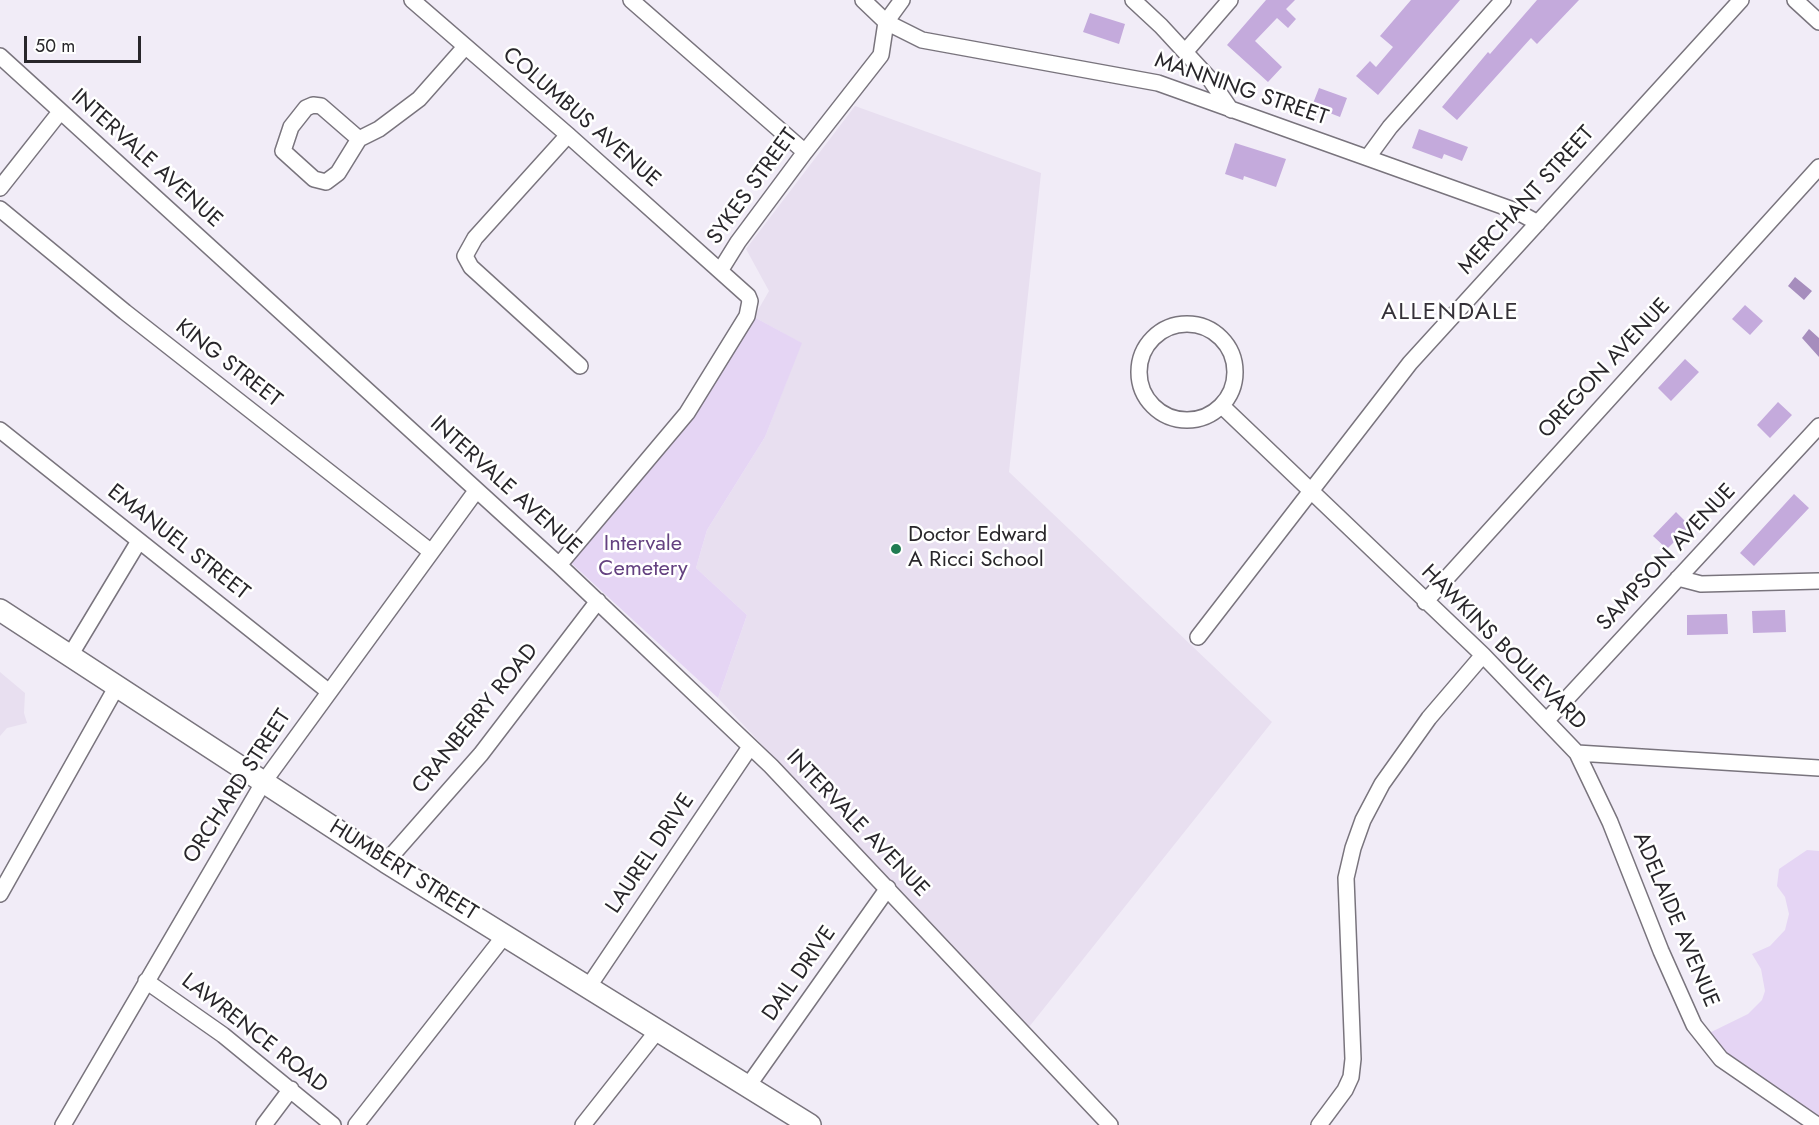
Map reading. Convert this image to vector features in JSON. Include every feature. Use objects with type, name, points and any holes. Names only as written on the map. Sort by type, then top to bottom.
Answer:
[{"type":"street","name":"COLUMBUS AVENUE","points":[[412,0],[720,271]]},
{"type":"street","points":[[631,0],[805,152]]},
{"type":"street","name":"MANNING STREET","points":[[863,0],[886,22],[922,40],[1158,82],[1516,211],[1538,223]]},
{"type":"street","name":"SYKES STREET","points":[[559,565],[687,412],[747,316],[750,307],[748,296],[720,271],[738,242],[805,152],[881,55],[886,22],[902,0]]},
{"type":"street","points":[[1133,0],[1185,52],[1231,110]]},
{"type":"street","points":[[1185,52],[1230,0]]},
{"type":"street","points":[[1368,157],[1390,127],[1503,0]]},
{"type":"street","name":"MERCHANT STREET","points":[[1198,638],[1309,491],[1410,363],[1741,0]]},
{"type":"street","points":[[1795,0],[1819,22]]},
{"type":"street","points":[[359,139],[321,106],[313,105],[306,108],[291,128],[284,151],[314,179],[326,182],[338,173],[359,139],[379,129],[419,99],[465,47]]},
{"type":"street","name":"INTERVALE AVENUE","points":[[0,56],[559,565],[750,747],[888,888],[1110,1125]]},
{"type":"street","points":[[0,188],[60,112]]},
{"type":"street","points":[[568,135],[475,238],[465,256],[471,267],[580,366]]},
{"type":"street","name":"OREGON AVENUE","points":[[1425,602],[1819,167]]},
{"type":"street","name":"KING STREET","points":[[0,209],[125,312],[430,551]]},
{"type":"street","points":[[1186,324],[1198,325],[1221,337],[1234,358],[1236,371],[1234,384],[1222,406],[1201,419],[1189,421],[1176,420],[1154,408],[1143,392],[1139,374],[1140,361],[1152,339],[1162,331],[1186,324]]},
{"type":"street","name":"HAWKINS BOULEVARD","points":[[1222,406],[1483,655],[1577,753],[1819,768]]},
{"type":"street","name":"SAMPSON AVENUE","points":[[1547,720],[1819,426]]},
{"type":"street","name":"EMANUEL STREET","points":[[0,430],[328,691]]},
{"type":"street","name":"ORCHARD STREET","points":[[63,1125],[263,783],[430,551],[476,491]]},
{"type":"street","points":[[71,654],[140,541]]},
{"type":"street","points":[[1678,578],[1701,584],[1819,581]]},
{"type":"street","name":"CRANBERRY ROAD","points":[[386,862],[482,754],[598,601]]},
{"type":"street","name":"HUMBERT STREET","points":[[0,610],[71,654],[263,783],[386,862],[810,1125]]},
{"type":"street","points":[[1319,1125],[1346,1090],[1351,1077],[1353,1059],[1346,878],[1353,848],[1363,820],[1382,784],[1429,718],[1483,655]]},
{"type":"street","points":[[0,894],[117,686]]},
{"type":"street","name":"LAUREL DRIVE","points":[[589,986],[750,747]]},
{"type":"street","name":"ADELAIDE AVENUE","points":[[1577,753],[1610,822],[1660,951],[1694,1025],[1721,1059],[1816,1125]]},
{"type":"street","name":"DAIL DRIVE","points":[[748,1086],[888,888]]},
{"type":"street","points":[[356,1125],[505,935]]},
{"type":"street","name":"LAWRENCE ROAD","points":[[146,981],[223,1035],[333,1125]]},
{"type":"street","points":[[583,1125],[658,1030]]},
{"type":"street","points":[[264,1125],[291,1089]]},
{"type":"shaded area","name":"Doctor Edward A Ricci School","points":[[855,106],[1041,173],[1009,472],[1272,722],[1029,1027],[718,698],[747,615],[696,568],[707,530],[765,437],[801,343],[754,317],[769,291],[746,249]]},
{"type":"shaded area","points":[[1795,277],[1812,291],[1804,300],[1788,286]]},
{"type":"shaded area","points":[[1809,329],[1819,338],[1819,357],[1802,338]]},
{"type":"shaded area","points":[[0,672],[25,693],[24,713],[27,723],[7,728],[0,736]]},
{"type":"green space","name":"Intervale Cemetery","points":[[754,317],[802,343],[765,437],[707,530],[696,568],[747,615],[718,698],[570,562],[645,471],[666,452],[709,394],[715,377]]},
{"type":"green space","points":[[1807,850],[1819,851],[1819,1125],[1805,1125],[1725,1072],[1699,1038],[1748,1014],[1762,1000],[1765,991],[1761,969],[1752,954],[1770,946],[1785,930],[1789,914],[1785,897],[1777,886],[1779,869]]},
{"type":"building","points":[[1266,0],[1295,0],[1286,9],[1296,19],[1288,28],[1277,18],[1255,41],[1282,67],[1268,82],[1227,45]]},
{"type":"building","points":[[1411,0],[1460,0],[1378,95],[1356,76],[1370,61],[1376,67],[1393,47],[1380,36]]},
{"type":"building","points":[[1537,0],[1579,0],[1537,44],[1531,38],[1457,120],[1442,107],[1488,52],[1490,54]]},
{"type":"building","points":[[1090,13],[1125,24],[1119,44],[1083,32]]},
{"type":"building","points":[[1319,88],[1347,98],[1340,117],[1312,106]]},
{"type":"building","points":[[1419,129],[1468,147],[1462,161],[1444,154],[1442,159],[1412,148]]},
{"type":"building","points":[[1235,143],[1286,159],[1276,187],[1244,176],[1243,180],[1225,174]]},
{"type":"building","points":[[1745,305],[1763,321],[1750,335],[1732,319]]},
{"type":"building","points":[[1685,359],[1699,372],[1671,401],[1658,388]]},
{"type":"building","points":[[1778,402],[1792,415],[1770,438],[1757,425]]},
{"type":"building","points":[[1794,494],[1809,508],[1754,566],[1740,553]]},
{"type":"building","points":[[1676,512],[1690,526],[1667,549],[1653,536]]},
{"type":"building","points":[[1785,610],[1786,632],[1753,633],[1752,611]]},
{"type":"building","points":[[1727,614],[1728,634],[1687,635],[1687,615]]},
{"type":"place","name":"Doctor Edward A Ricci School","points":[[896,549]]},
{"type":"district","name":"ALLENDALE","points":[[1450,313]]}]
